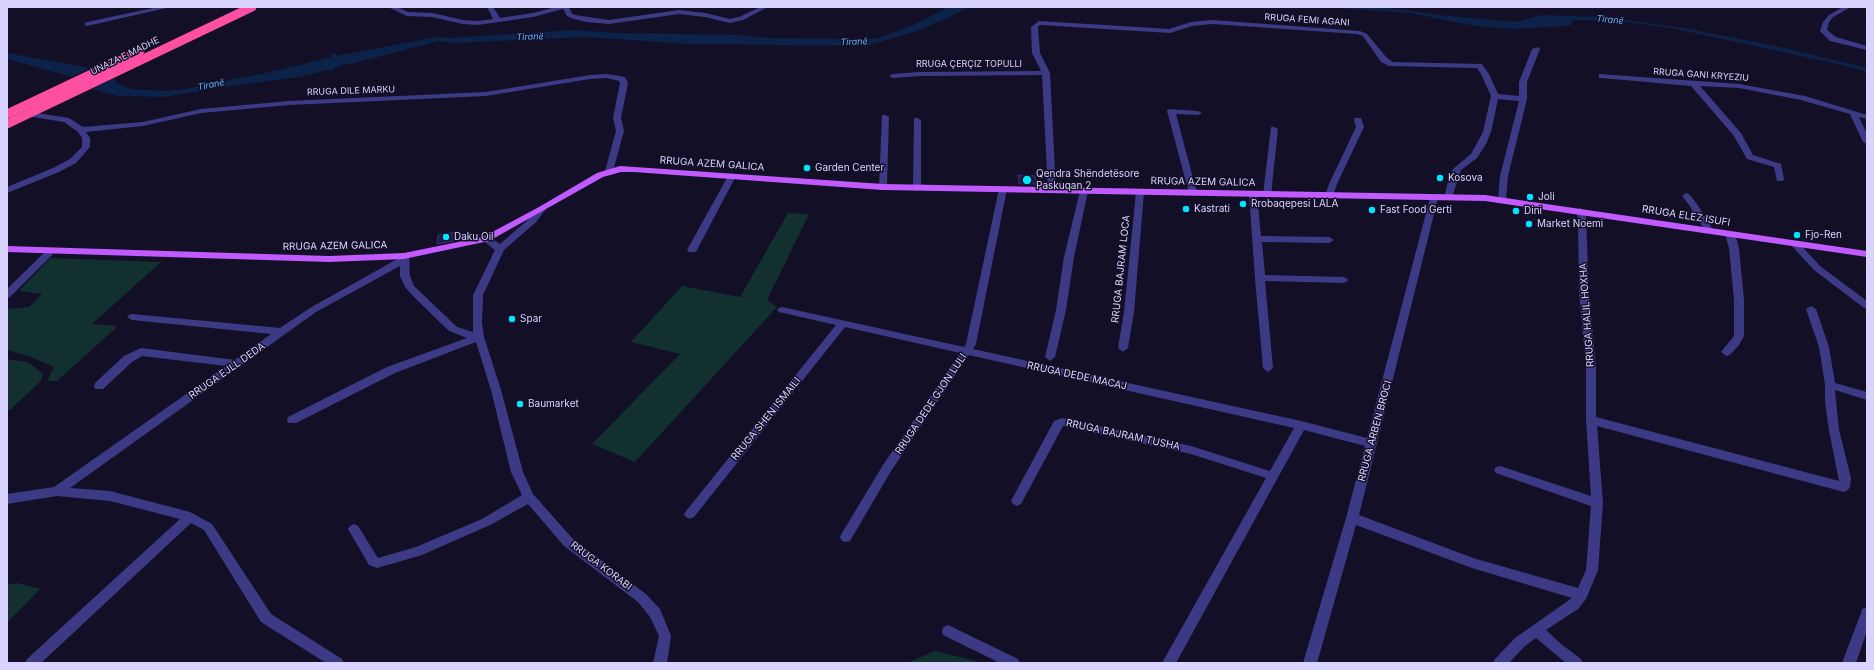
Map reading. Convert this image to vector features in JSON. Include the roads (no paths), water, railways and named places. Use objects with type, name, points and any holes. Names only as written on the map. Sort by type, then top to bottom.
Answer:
[{"type":"highway","name":"UNAZA E MADHE","points":[[7,114],[233,7]]},
{"type":"highway","name":"UNAZA E MADHE","points":[[7,124],[252,7]]},
{"type":"main road","name":"RRUGA AZEM GALICA","points":[[7,249],[51,252],[329,259],[403,258],[486,238],[542,209],[572,190],[609,171],[634,169],[883,187],[1434,198]]},
{"type":"main road","name":"RRUGA ELEZ ISUFI","points":[[1434,198],[1502,200],[1867,254]]},
{"type":"street","points":[[87,24],[168,7]]},
{"type":"street","points":[[391,7],[407,14],[441,16],[463,22],[478,22],[533,15],[565,7],[569,15],[573,17],[608,22],[671,12],[697,13],[730,21],[741,19],[765,7]]},
{"type":"street","points":[[490,7],[497,19]]},
{"type":"street","points":[[1848,7],[1831,16],[1826,22],[1823,31],[1833,39],[1867,48]]},
{"type":"street","name":"RRUGA FEMI AGANI","points":[[1046,74],[1036,53],[1034,27],[1039,24],[1170,31],[1191,24],[1212,22],[1358,32],[1365,35],[1384,60],[1392,64],[1479,66],[1488,80],[1494,96]]},
{"type":"street","points":[[1502,200],[1504,176],[1517,117],[1523,99],[1523,82],[1536,49]]},
{"type":"street","name":"RRUGA ÇERÇIZ TOPULLI","points":[[893,76],[920,74],[1046,74]]},
{"type":"street","points":[[1046,74],[1052,190]]},
{"type":"street","name":"RRUGA GANI KRYEZIU","points":[[1602,76],[1648,81],[1714,84],[1754,88],[1802,98],[1867,117]]},
{"type":"street","name":"RRUGA DILE MARKU","points":[[81,130],[143,124],[201,111],[289,103],[452,97],[516,90],[590,77],[611,77],[622,79],[624,83],[617,118],[620,131],[609,171]]},
{"type":"street","points":[[1694,84],[1738,135],[1750,157],[1778,166],[1780,179]]},
{"type":"street","points":[[1448,198],[1452,181],[1457,169],[1474,156],[1482,144],[1487,132],[1494,96],[1523,99]]},
{"type":"street","points":[[7,111],[66,120],[81,130],[86,138],[86,147],[77,158],[56,170],[7,190]]},
{"type":"street","points":[[1193,193],[1171,111],[1198,113]]},
{"type":"street","points":[[1853,113],[1867,142]]},
{"type":"street","points":[[883,187],[885,117]]},
{"type":"street","points":[[917,120],[917,188]]},
{"type":"street","points":[[1329,196],[1333,184],[1360,127],[1358,120]]},
{"type":"street","points":[[1267,195],[1274,129]]},
{"type":"street","points":[[692,250],[732,176]]},
{"type":"street","name":"RRUGA DEDE GJON LULI","points":[[846,537],[887,468],[971,344],[1003,189]]},
{"type":"street","points":[[1050,357],[1061,310],[1069,257],[1084,191]]},
{"type":"street","name":"RRUGA BAJRAM LOCA","points":[[1123,348],[1129,312],[1140,192]]},
{"type":"street","points":[[1253,194],[1268,368]]},
{"type":"street","points":[[1686,196],[1693,204],[1709,230]]},
{"type":"street","name":"RRUGA ARBEN BROCI","points":[[1310,663],[1372,443],[1434,198]]},
{"type":"street","points":[[486,238],[500,249],[533,220],[542,209]]},
{"type":"street","name":"RRUGA HALIL HOXHA","points":[[1580,211],[1582,218],[1584,292],[1591,368],[1591,420],[1597,502],[1592,570],[1582,595]]},
{"type":"street","points":[[1726,352],[1735,343],[1739,336],[1739,300],[1734,248],[1730,234]]},
{"type":"street","points":[[1257,239],[1329,240]]},
{"type":"street","points":[[1794,244],[1817,268],[1867,306]]},
{"type":"street","name":"RRUGA KORABI","points":[[500,249],[478,295],[476,309],[479,337],[496,390],[517,472],[529,496],[568,542],[642,598],[655,613],[665,636],[660,663]]},
{"type":"street","points":[[7,295],[51,252]]},
{"type":"street","points":[[403,258],[405,276],[410,287],[418,296],[453,329],[479,337]]},
{"type":"street","name":"RRUGA EJLL DEDA","points":[[57,491],[313,310],[403,258]]},
{"type":"street","points":[[1260,278],[1344,280]]},
{"type":"street","points":[[1591,420],[1844,487],[1845,478],[1834,430],[1830,402],[1830,385],[1824,347],[1812,309]]},
{"type":"street","name":"RRUGA DEDE MACAJ","points":[[782,310],[966,352],[1301,425],[1372,443]]},
{"type":"street","points":[[132,317],[281,332]]},
{"type":"street","name":"RRUGA SHEN ISMAILI","points":[[690,514],[843,323]]},
{"type":"street","points":[[292,420],[391,370],[479,337]]},
{"type":"street","points":[[99,386],[128,359],[141,352],[237,364]]},
{"type":"street","points":[[1830,385],[1867,396]]},
{"type":"street","name":"RRUGA BAJRAM TUSHA","points":[[1017,501],[1058,424],[1062,422],[1191,450],[1272,476]]},
{"type":"street","points":[[1169,663],[1301,425]]},
{"type":"street","points":[[1500,470],[1597,502]]},
{"type":"street","points":[[7,499],[57,491],[110,496],[190,517],[208,527],[266,618],[337,663]]},
{"type":"street","points":[[354,529],[373,561],[377,563],[418,551],[486,522],[529,496]]},
{"type":"street","points":[[32,663],[190,517]]},
{"type":"street","points":[[1352,518],[1472,563],[1582,595],[1574,605],[1520,642],[1500,663]]},
{"type":"street","points":[[1849,663],[1867,613]]},
{"type":"street","points":[[1537,630],[1556,648],[1576,663]]},
{"type":"street","points":[[948,631],[1013,663]]},
{"type":"water","name":"Tiranë","points":[[948,7],[971,7],[920,30],[866,46],[687,44],[586,37],[454,43],[439,41],[351,64],[344,64],[334,68],[333,70],[300,77],[163,97],[118,96],[92,89],[114,78],[118,84],[132,89],[165,91],[185,89],[280,70],[331,57],[332,54],[336,53],[336,56],[436,37],[451,38],[573,30],[620,33],[739,35],[767,38],[869,39],[878,38],[913,25]]},
{"type":"water","name":"Tiranë","points":[[1323,7],[1383,7],[1439,15],[1515,22],[1542,15],[1604,17],[1684,28],[1780,47],[1867,68],[1867,72],[1838,64],[1671,28],[1610,20],[1575,20],[1572,21],[1571,25],[1567,26],[1513,29],[1475,26],[1410,13]]},
{"type":"water","points":[[7,53],[86,67],[89,69],[72,77],[7,59]]},
{"type":"place","name":"Garden Center","points":[[807,168]]},
{"type":"place","name":"Kosova","points":[[1440,178]]},
{"type":"place","name":"Qendra Shëndetësore Paskuqan 2","points":[[1027,180]]},
{"type":"place","name":"Joli","points":[[1530,197]]},
{"type":"place","name":"Rrobaqepesi LALA","points":[[1243,204]]},
{"type":"place","name":"Kastrati","points":[[1186,209]]},
{"type":"place","name":"Fast Food Gerti","points":[[1372,210]]},
{"type":"place","name":"Dini","points":[[1516,211]]},
{"type":"place","name":"Market Noemi","points":[[1529,224]]},
{"type":"place","name":"Fjo-Ren","points":[[1797,235]]},
{"type":"place","name":"Daku Oil","points":[[446,237]]},
{"type":"place","name":"Spar","points":[[512,319]]},
{"type":"place","name":"Baumarket","points":[[520,404]]}]
